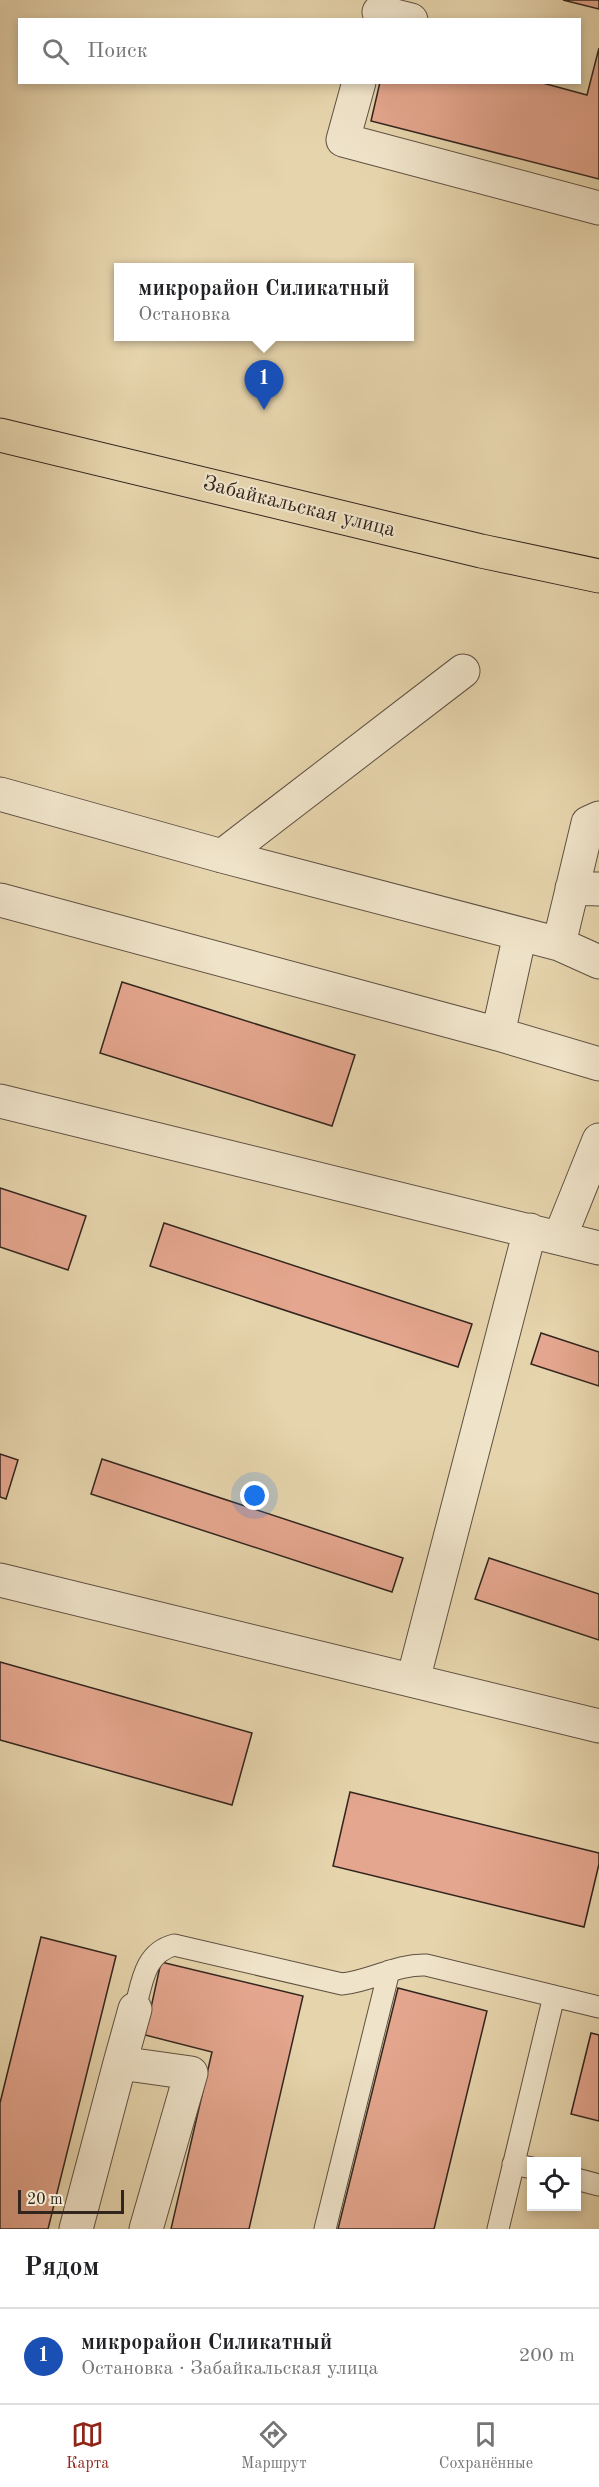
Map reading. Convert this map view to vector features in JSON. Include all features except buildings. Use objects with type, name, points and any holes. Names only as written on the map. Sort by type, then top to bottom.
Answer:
[{"type":"main road","name":"Забайкальская улица","points":[[0,435],[481,551],[599,576]]},
{"type":"street","points":[[379,10],[405,18]]},
{"type":"street","points":[[358,84],[343,140],[599,208]]},
{"type":"street","points":[[222,856],[464,671]]},
{"type":"street","points":[[0,794],[222,856],[559,944],[599,962]]},
{"type":"street","points":[[559,944],[585,889],[588,823],[599,818]]},
{"type":"street","points":[[0,900],[498,1034],[599,1064]]},
{"type":"street","points":[[498,1034],[520,934]]},
{"type":"street","points":[[0,1101],[599,1248]]},
{"type":"street","points":[[413,1680],[545,1234],[599,1140]]},
{"type":"street","points":[[0,1580],[599,1726]]},
{"type":"street","points":[[76,2229],[135,2009]]},
{"type":"street","points":[[120,2063],[191,2073],[146,2229]]},
{"type":"lane","points":[[135,2009],[147,1966],[152,1957],[159,1951],[174,1945],[333,1983],[354,1983],[409,1965],[426,1965],[599,2007]]},
{"type":"lane","points":[[325,2229],[389,1971]]},
{"type":"lane","points":[[498,2229],[522,2166],[554,1996]]},
{"type":"lane","points":[[581,2180],[599,2185]]},
{"type":"place","name":"микрорайон Силикатный","points":[[264,410]]}]
